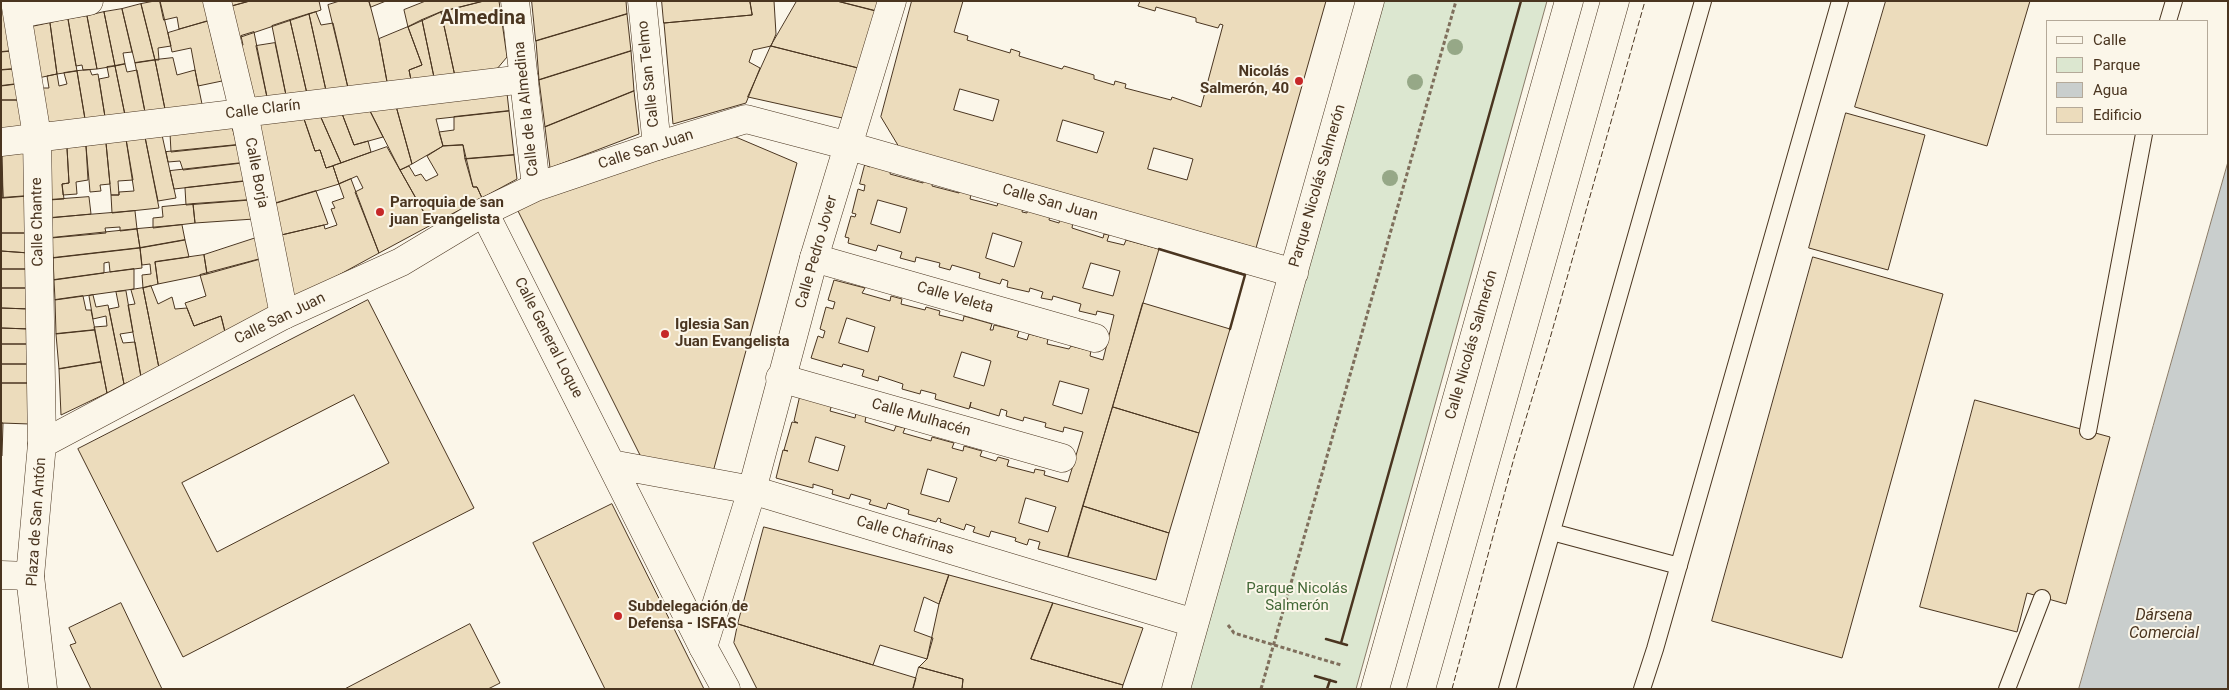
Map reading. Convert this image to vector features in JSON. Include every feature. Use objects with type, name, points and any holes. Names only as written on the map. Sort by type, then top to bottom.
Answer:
[{"type":"main road","points":[[16,8],[89,1]]},
{"type":"main road","name":"Calle Borja","points":[[217,1],[244,113],[284,316]]},
{"type":"main road","name":"Calle de la Almedina","points":[[515,1],[536,187]]},
{"type":"main road","name":"Calle San Telmo","points":[[642,1],[657,146]]},
{"type":"main road","name":"Calle Pedro Jover","points":[[703,647],[752,490],[780,378],[814,258],[892,1]]},
{"type":"main road","name":"Parque Nicolás Salmerón","points":[[1176,689],[1370,1]]},
{"type":"main road","name":"Calle Nicolás Salmerón","points":[[1375,689],[1569,1]]},
{"type":"main road","points":[[1421,689],[1615,1]]},
{"type":"main road","name":"Calle Chantre","points":[[16,8],[37,136],[42,444]]},
{"type":"main road","name":"Calle Clarín","points":[[1,142],[37,136],[524,79]]},
{"type":"main road","name":"Calle San Juan","points":[[42,444],[284,316],[401,262],[484,212],[536,187],[657,146],[746,119],[849,146],[1294,272]]},
{"type":"main road","name":"Calle General Loque","points":[[484,212],[703,647],[726,689]]},
{"type":"main road","name":"Calle Veleta","points":[[814,258],[1095,338]]},
{"type":"main road","name":"Calle Mulhacén","points":[[780,378],[1062,458]]},
{"type":"main road","name":"Plaza de San Antón","points":[[42,444],[30,576],[42,689]]},
{"type":"main road","name":"Calle Chafrinas","points":[[612,464],[752,490],[1194,623]]},
{"type":"main road","points":[[1,576],[30,576]]},
{"type":"lane","points":[[1507,689],[1703,1]]},
{"type":"lane","points":[[1642,689],[1679,566],[1840,1]]},
{"type":"lane","points":[[2168,20],[2174,1]]},
{"type":"lane","points":[[2088,431],[2144,135]]},
{"type":"lane","points":[[1552,532],[1679,566]]},
{"type":"lane","points":[[2008,689],[2042,598]]},
{"type":"path","points":[[1261,689],[1456,1]]},
{"type":"path","points":[[1225,620],[1234,633],[1341,665]]},
{"type":"green space","name":"Parque Nicolás Salmerón","points":[[1382,1],[1547,1],[1356,689],[1188,689]]},
{"type":"water","name":"Dársena Comercial","points":[[2228,162],[2228,689],[2079,689]]},
{"type":"building","points":[[160,1],[171,46],[158,48],[159,60],[155,60],[141,4]]},
{"type":"building","points":[[160,1],[204,1],[208,21],[179,29],[177,17],[164,20]]},
{"type":"building","points":[[223,1],[250,1],[225,8]]},
{"type":"building","points":[[250,1],[319,1],[321,10],[232,40],[225,8]]},
{"type":"building","points":[[340,1],[369,1],[379,39],[388,87],[349,92],[328,5]]},
{"type":"building","points":[[369,1],[386,1],[371,7]]},
{"type":"building","points":[[426,1],[484,1],[441,12],[408,27],[404,10]]},
{"type":"building","points":[[484,1],[499,1],[507,57],[491,76],[456,81],[441,12]]},
{"type":"building","points":[[532,1],[626,1],[627,14],[536,41]]},
{"type":"building","points":[[662,1],[750,1],[752,15],[664,23]]},
{"type":"building","points":[[750,1],[774,1],[776,34],[771,46],[753,50],[749,62],[760,68],[746,103],[673,124],[664,23],[752,15]]},
{"type":"building","points":[[797,1],[837,1],[877,11],[862,69],[771,46]]},
{"type":"building","points":[[837,1],[880,1],[877,11]]},
{"type":"building","points":[[912,1],[963,1],[954,32],[968,36],[967,40],[1010,53],[1011,49],[1020,52],[1019,56],[1062,69],[1064,66],[1094,75],[1094,79],[1114,85],[1115,81],[1126,84],[1125,88],[1171,100],[1172,97],[1201,107],[1223,25],[1220,24],[1218,28],[1196,22],[1196,18],[1156,7],[1155,11],[1138,6],[1140,1],[1326,1],[1256,248],[899,147],[881,117]],"holes":[[[960,89],[999,100],[993,121],[954,110]],[[1063,120],[1104,132],[1097,153],[1057,141]],[[1154,148],[1193,159],[1187,180],[1148,169]]]},
{"type":"building","points":[[1886,1],[2030,1],[1987,146],[1855,107]]},
{"type":"building","points":[[1,4],[4,4],[12,51],[1,52]]},
{"type":"building","points":[[141,4],[155,60],[135,63],[122,9]]},
{"type":"building","points":[[122,9],[132,52],[123,53],[125,64],[115,66],[104,12]]},
{"type":"building","points":[[104,12],[115,66],[97,69],[87,16]]},
{"type":"building","points":[[316,12],[321,25],[333,23],[349,92],[327,95],[309,14]]},
{"type":"building","points":[[441,12],[456,81],[435,82],[422,20]]},
{"type":"building","points":[[309,14],[327,95],[308,98],[290,20]]},
{"type":"building","points":[[627,14],[631,51],[539,80],[536,41]]},
{"type":"building","points":[[87,16],[97,69],[83,70],[82,65],[76,66],[68,19]]},
{"type":"building","points":[[68,19],[77,71],[57,74],[50,23]]},
{"type":"building","points":[[290,20],[308,98],[287,100],[272,26]]},
{"type":"building","points":[[422,20],[435,82],[412,85],[409,70],[422,65],[408,27]]},
{"type":"building","points":[[208,21],[222,81],[198,86],[191,48],[172,52],[168,33]]},
{"type":"building","points":[[50,23],[57,74],[38,78],[31,27]]},
{"type":"building","points":[[408,27],[422,65],[409,70],[412,85],[388,87],[379,39]]},
{"type":"building","points":[[254,32],[268,102],[250,105],[234,47],[243,45],[241,36]]},
{"type":"building","points":[[275,43],[287,100],[268,102],[256,46]]},
{"type":"building","points":[[771,46],[862,69],[847,119],[748,97]]},
{"type":"building","points":[[12,51],[14,69],[1,70],[1,52]]},
{"type":"building","points":[[631,51],[634,91],[545,127],[539,80]]},
{"type":"building","points":[[173,58],[177,75],[195,70],[203,109],[166,114],[155,60]]},
{"type":"building","points":[[155,60],[166,114],[146,117],[135,63]]},
{"type":"building","points":[[125,64],[127,72],[137,70],[146,117],[126,120],[115,66]]},
{"type":"building","points":[[115,66],[126,120],[106,123],[99,79],[109,77],[107,67]]},
{"type":"building","points":[[14,69],[17,84],[1,86],[1,70]]},
{"type":"building","points":[[90,70],[92,75],[98,74],[106,123],[86,125],[77,71]]},
{"type":"building","points":[[77,71],[86,125],[46,131],[40,88],[49,88],[47,76],[57,74],[59,86],[67,84],[64,73]]},
{"type":"building","points":[[17,84],[22,100],[1,100],[1,86]]},
{"type":"building","points":[[634,91],[639,134],[550,168],[545,127]]},
{"type":"building","points":[[507,93],[509,111],[436,119],[443,146],[412,164],[396,106]]},
{"type":"building","points":[[1,100],[22,100],[25,132],[1,135]]},
{"type":"building","points":[[396,106],[412,164],[400,170],[369,109]]},
{"type":"building","points":[[369,109],[383,137],[354,145],[341,111]]},
{"type":"building","points":[[341,111],[354,145],[368,141],[371,152],[341,163],[319,113]]},
{"type":"building","points":[[509,111],[514,155],[465,159],[463,145],[443,146],[439,132],[454,130],[454,117]]},
{"type":"building","points":[[319,113],[341,163],[326,168],[320,150],[315,151],[303,116]]},
{"type":"building","points":[[1846,113],[1925,135],[1888,270],[1809,248]]},
{"type":"building","points":[[303,116],[315,151],[320,150],[326,168],[333,166],[339,184],[270,205],[251,122]]},
{"type":"building","points":[[232,127],[237,145],[171,152],[170,133]]},
{"type":"building","points":[[162,135],[176,198],[158,201],[145,137]]},
{"type":"building","name":"Iglesia San Juan Evangelista","points":[[731,135],[797,163],[713,472],[643,461],[516,207]]},
{"type":"building","points":[[145,137],[159,208],[112,213],[111,195],[119,195],[119,192],[134,191],[126,139]]},
{"type":"building","points":[[126,139],[133,180],[118,181],[119,195],[111,195],[106,143]]},
{"type":"building","points":[[106,143],[110,184],[100,185],[101,191],[90,192],[86,146]]},
{"type":"building","points":[[237,145],[242,163],[183,170],[180,161],[168,162],[166,152]]},
{"type":"building","points":[[463,145],[473,187],[477,187],[482,198],[431,225],[400,170],[409,166],[415,176],[421,174],[426,181],[438,175],[427,156],[443,146]]},
{"type":"building","points":[[86,146],[88,180],[76,182],[77,194],[63,195],[62,184],[69,183],[67,148]]},
{"type":"building","points":[[387,147],[431,225],[379,253],[355,192],[363,188],[357,176],[339,184],[333,166]]},
{"type":"building","points":[[67,148],[69,183],[62,184],[64,199],[49,200],[45,151]]},
{"type":"building","points":[[25,149],[28,196],[3,198],[2,150]]},
{"type":"building","points":[[1,150],[3,198],[1,198]]},
{"type":"building","points":[[514,155],[517,179],[482,198],[477,187],[473,187],[465,159]]},
{"type":"building","points":[[242,163],[246,181],[174,189],[170,171]]},
{"type":"building","points":[[865,165],[870,167],[871,165],[891,170],[890,174],[923,183],[924,179],[933,181],[932,186],[959,193],[960,188],[972,191],[970,199],[997,206],[999,200],[1023,207],[1022,212],[1027,213],[1028,209],[1050,215],[1049,220],[1059,223],[1060,218],[1073,222],[1072,228],[1103,238],[1104,234],[1109,235],[1107,241],[1124,245],[1126,240],[1159,249],[1068,557],[1038,549],[1040,542],[1029,539],[1027,545],[1015,541],[1016,538],[991,531],[989,537],[973,532],[975,527],[966,524],[964,530],[940,522],[941,519],[938,518],[936,522],[908,514],[909,510],[888,503],[886,509],[869,504],[871,500],[851,494],[849,499],[832,494],[833,490],[813,484],[813,488],[776,478],[783,450],[788,451],[784,450],[792,422],[798,423],[794,421],[800,395],[832,404],[830,411],[855,418],[856,413],[866,416],[865,422],[894,431],[896,426],[905,428],[903,433],[931,441],[932,437],[954,443],[952,448],[963,451],[964,446],[982,451],[980,456],[996,461],[998,457],[1009,460],[1007,466],[1034,473],[1035,469],[1045,471],[1044,475],[1068,482],[1083,432],[1064,427],[1063,432],[1045,427],[1046,423],[1024,417],[1023,421],[1006,416],[1007,411],[1001,409],[999,416],[970,407],[971,402],[969,409],[935,399],[936,394],[921,390],[920,394],[902,389],[903,384],[879,376],[878,381],[862,376],[864,370],[843,364],[842,367],[811,358],[818,336],[823,338],[825,331],[820,329],[826,307],[833,309],[835,302],[828,300],[834,280],[865,288],[862,293],[890,301],[891,296],[902,299],[901,304],[925,310],[926,307],[940,311],[939,315],[963,321],[964,316],[992,324],[990,330],[993,330],[994,325],[1019,331],[1017,337],[1027,340],[1029,334],[1048,339],[1047,344],[1069,349],[1071,346],[1091,351],[1090,356],[1103,360],[1114,315],[1097,311],[1096,315],[1079,311],[1081,304],[1053,296],[1052,300],[1041,298],[1043,292],[1030,288],[1029,292],[1007,287],[1008,281],[1002,279],[1000,284],[979,278],[980,273],[952,265],[950,270],[939,267],[940,263],[916,257],[915,262],[900,258],[902,252],[878,245],[876,251],[848,243],[849,238],[845,237],[851,216],[855,217],[856,214],[852,213],[858,189],[864,191],[865,185],[860,184]],"holes":[[[878,200],[907,208],[900,233],[871,224]],[[993,233],[1022,242],[1014,267],[986,258]],[[1091,263],[1120,271],[1113,296],[1083,288]],[[847,318],[875,327],[868,352],[839,343]],[[962,352],[991,361],[984,386],[954,377]],[[1060,381],[1089,389],[1082,414],[1053,405]],[[816,437],[845,446],[838,471],[809,462]],[[928,469],[957,478],[949,502],[921,494]],[[1026,498],[1056,507],[1048,532],[1019,523]]]},
{"type":"building","points":[[351,179],[379,253],[293,300],[277,236],[324,225],[325,229],[337,225],[331,209],[335,208],[332,202],[344,198],[339,184]]},
{"type":"building","points":[[246,181],[250,200],[186,205],[185,188]]},
{"type":"building","points":[[316,191],[328,224],[277,236],[270,205]]},
{"type":"building","points":[[28,196],[28,233],[1,233],[1,198]]},
{"type":"building","points":[[89,197],[91,214],[50,218],[49,200]]},
{"type":"building","points":[[250,200],[254,219],[195,223],[193,204]]},
{"type":"building","points":[[193,204],[195,223],[153,228],[153,218],[163,217],[162,207]]},
{"type":"building","points":[[135,211],[137,229],[120,231],[120,227],[105,228],[106,233],[51,238],[50,218]]},
{"type":"building","points":[[182,225],[185,240],[140,248],[137,229]]},
{"type":"building","points":[[137,229],[140,248],[53,258],[51,238]]},
{"type":"building","points":[[1,233],[28,233],[29,253],[1,251]]},
{"type":"building","points":[[259,237],[264,258],[207,274],[204,255]]},
{"type":"building","points":[[185,240],[189,257],[155,262],[158,284],[143,288],[142,275],[151,274],[150,264],[142,265],[140,248]]},
{"type":"building","points":[[140,248],[142,268],[110,272],[109,262],[104,263],[104,273],[54,280],[53,258]]},
{"type":"building","points":[[1,251],[29,253],[28,269],[1,269]]},
{"type":"building","points":[[204,255],[207,274],[158,284],[155,262]]},
{"type":"building","points":[[1813,257],[1943,294],[1842,658],[1712,621]]},
{"type":"building","points":[[264,258],[274,312],[226,336],[221,316],[194,326],[185,303],[206,296],[200,275]]},
{"type":"building","points":[[1,269],[28,269],[30,288],[1,288]]},
{"type":"building","points":[[134,269],[134,289],[55,300],[54,280]]},
{"type":"building","points":[[151,286],[158,304],[172,297],[175,309],[187,308],[194,326],[221,316],[226,336],[159,368],[143,288]]},
{"type":"building","points":[[1,288],[30,288],[30,309],[1,308]]},
{"type":"building","points":[[143,288],[159,368],[141,377],[128,305],[135,304],[131,290]]},
{"type":"building","points":[[126,291],[133,332],[120,334],[123,343],[135,342],[141,377],[124,384],[109,309],[119,307],[116,292]]},
{"type":"building","points":[[93,295],[96,307],[108,305],[124,384],[107,393],[94,327],[107,326],[106,316],[93,319],[89,296]]},
{"type":"building","points":[[83,296],[86,310],[91,310],[95,330],[56,334],[55,300]]},
{"type":"building","points":[[368,300],[474,508],[183,657],[78,449]],"holes":[[[354,395],[389,463],[217,552],[182,483]]]},
{"type":"building","points":[[1143,303],[1230,329],[1199,433],[1113,407]]},
{"type":"building","points":[[1,308],[30,309],[30,329],[1,328]]},
{"type":"building","points":[[1,328],[30,329],[30,344],[1,344]]},
{"type":"building","points":[[95,330],[101,362],[59,369],[56,334]]},
{"type":"building","points":[[1,344],[30,344],[30,364],[1,364]]},
{"type":"building","points":[[101,362],[107,393],[61,415],[59,369]]},
{"type":"building","points":[[1,364],[30,364],[31,383],[1,383]]},
{"type":"building","points":[[1,383],[31,383],[30,424],[1,423]]},
{"type":"building","points":[[1975,400],[2110,437],[2066,604],[2027,593],[2017,632],[1920,607]]},
{"type":"building","points":[[1113,407],[1199,433],[1169,533],[1083,506]]},
{"type":"building","points":[[1,423],[3,423],[2,456],[1,456]]},
{"type":"building","name":"Subdelegación de Defensa - ISFAS","points":[[612,504],[704,689],[605,689],[533,543]]},
{"type":"building","points":[[1083,506],[1169,533],[1156,580],[1068,557]]},
{"type":"building","points":[[764,527],[949,575],[939,604],[924,597],[914,631],[933,638],[927,659],[880,645],[873,665],[738,624]]},
{"type":"building","points":[[949,575],[1053,603],[1031,659],[1123,685],[1122,689],[962,689],[963,679],[919,667],[927,659],[939,604]]},
{"type":"building","points":[[121,603],[162,689],[91,689],[70,645],[76,643],[69,628]]},
{"type":"building","points":[[1053,603],[1143,628],[1123,685],[1031,659]]},
{"type":"building","points":[[470,624],[500,683],[488,689],[345,689]]},
{"type":"building","points":[[738,624],[916,678],[913,689],[757,689],[734,643]]},
{"type":"building","points":[[919,667],[963,679],[962,689],[913,689]]},
{"type":"fence","points":[[1452,689],[1514,458],[1549,342],[1645,1]]},
{"type":"wall","points":[[1341,643],[1521,1]]},
{"type":"wall","points":[[1159,249],[1245,275],[1230,329]]},
{"type":"wall","points":[[1326,639],[1347,645]]},
{"type":"wall","points":[[1315,676],[1336,682]]},
{"type":"wall","points":[[1327,689],[1330,680]]},
{"type":"place","name":"Nicolás Salmerón, 40","points":[[1299,81]]},
{"type":"place","name":"Parroquia de san juan Evangelista","points":[[380,212]]},
{"type":"place","name":"Iglesia San Juan Evangelista","points":[[665,334]]},
{"type":"place","name":"Subdelegación de Defensa - ISFAS","points":[[618,616]]},
{"type":"district","name":"Almedina","points":[[483,19]]}]
